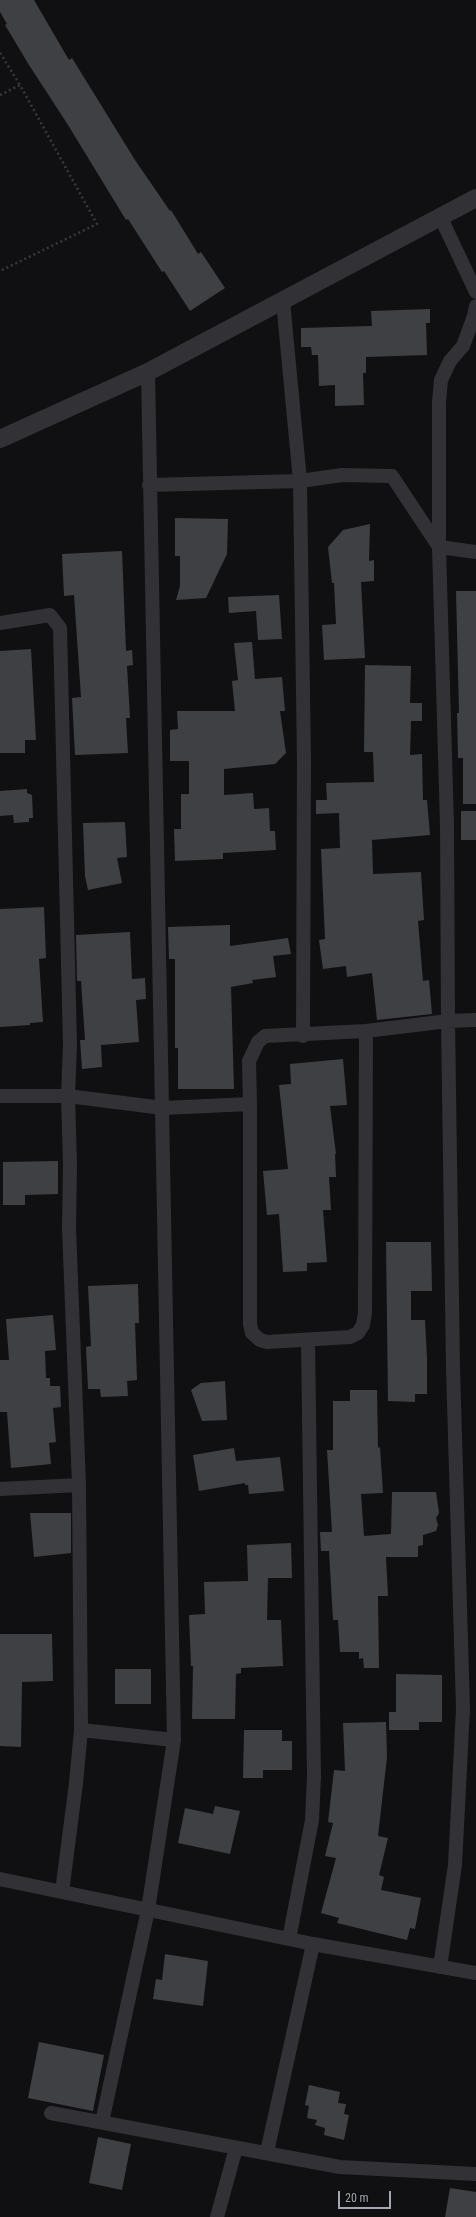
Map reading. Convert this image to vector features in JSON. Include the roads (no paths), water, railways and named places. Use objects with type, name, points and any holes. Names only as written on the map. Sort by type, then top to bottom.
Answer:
[{"type":"street","points":[[0,439],[148,372],[476,198]]},
{"type":"street","points":[[440,216],[476,292]]},
{"type":"street","points":[[283,301],[300,481],[304,762],[303,1036]]},
{"type":"street","points":[[440,1967],[455,1865],[463,1709],[453,1368],[447,826],[439,547],[441,380],[450,361],[463,346],[476,306]]},
{"type":"street","points":[[102,2122],[148,1910],[174,1740],[148,372]]},
{"type":"street","points":[[149,485],[300,481],[342,475],[392,476],[439,547],[476,552]]},
{"type":"street","points":[[0,623],[50,615],[60,628],[70,1045],[68,1096],[70,1164],[69,1228],[79,1485],[81,1730],[76,1783],[62,1892]]},
{"type":"street","points":[[366,1032],[365,1305],[363,1325],[358,1333],[350,1337],[308,1341],[267,1342],[260,1340],[252,1333],[250,1324],[250,1061],[252,1052],[258,1042],[265,1036],[303,1036],[366,1032],[448,1021],[476,1020]]},
{"type":"street","points":[[0,1096],[68,1096],[163,1108],[250,1104]]},
{"type":"street","points":[[289,1939],[312,1820],[314,1778],[308,1341]]},
{"type":"street","points":[[0,1489],[79,1485]]},
{"type":"street","points":[[81,1730],[174,1740]]},
{"type":"street","points":[[0,1879],[313,1944],[476,1974]]},
{"type":"street","points":[[267,2152],[313,1944]]},
{"type":"street","points":[[51,2113],[340,2166],[476,2174]]},
{"type":"street","points":[[217,2217],[236,2148]]}]
